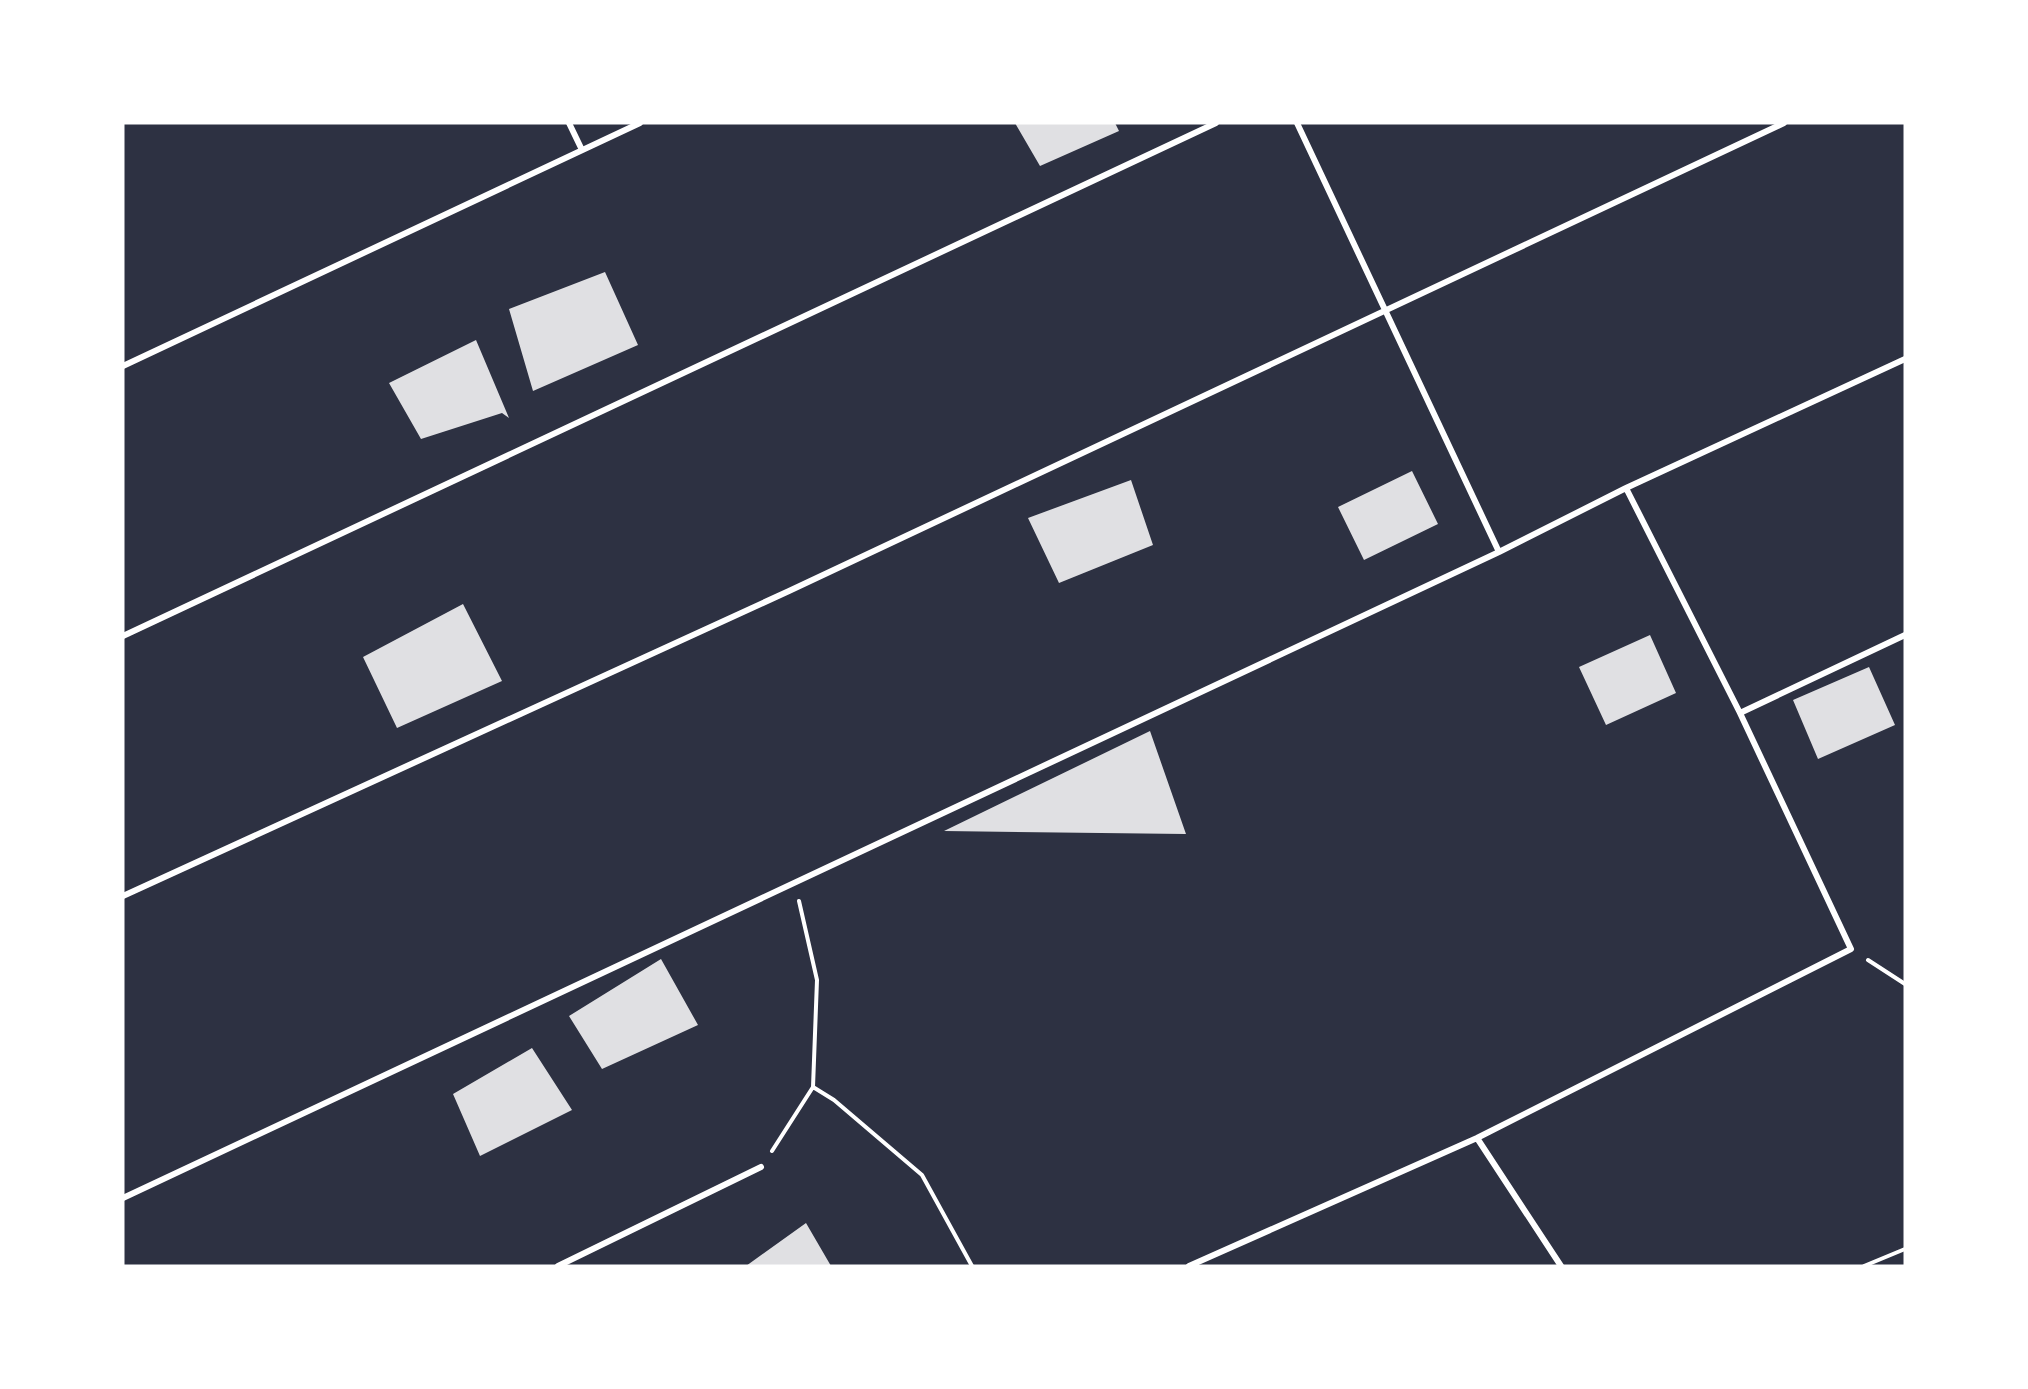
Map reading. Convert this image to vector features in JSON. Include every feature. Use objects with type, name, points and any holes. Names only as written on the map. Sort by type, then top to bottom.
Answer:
[{"type":"street","points":[[569,123],[582,150]]},
{"type":"street","points":[[123,366],[640,123]]},
{"type":"street","points":[[123,636],[1216,123]]},
{"type":"street","points":[[1297,123],[1499,552]]},
{"type":"street","points":[[123,896],[789,591],[1784,123]]},
{"type":"street","points":[[123,1198],[1499,552],[1626,488],[1905,359]]},
{"type":"street","points":[[1189,1266],[1478,1138],[1851,949],[1740,713],[1626,488]]},
{"type":"street","points":[[1740,713],[1905,635]]},
{"type":"street","points":[[1478,1138],[1562,1266]]},
{"type":"street","points":[[558,1266],[761,1167]]},
{"type":"path","points":[[761,1167],[813,1087],[817,980],[795,883]]},
{"type":"path","points":[[1851,949],[1905,984]]},
{"type":"path","points":[[813,1087],[834,1100],[922,1175],[972,1266]]},
{"type":"path","points":[[1864,1266],[1905,1249]]},
{"type":"building","points":[[1015,123],[1115,123],[1119,131],[1040,166]]},
{"type":"building","points":[[605,272],[638,345],[533,391],[509,309]]},
{"type":"building","points":[[476,340],[509,418],[502,413],[421,439],[389,383]]},
{"type":"building","points":[[1412,471],[1438,524],[1364,560],[1338,507]]},
{"type":"building","points":[[1131,480],[1153,545],[1059,583],[1028,518]]},
{"type":"building","points":[[463,604],[502,681],[397,728],[363,657]]},
{"type":"building","points":[[1650,635],[1676,693],[1606,725],[1579,667]]},
{"type":"building","points":[[1869,667],[1895,725],[1818,759],[1793,700]]},
{"type":"building","points":[[1150,731],[1186,834],[944,831]]},
{"type":"building","points":[[661,959],[698,1025],[602,1069],[569,1016]]},
{"type":"building","points":[[532,1048],[572,1110],[480,1156],[453,1094]]},
{"type":"building","points":[[806,1223],[831,1266],[746,1266]]}]
